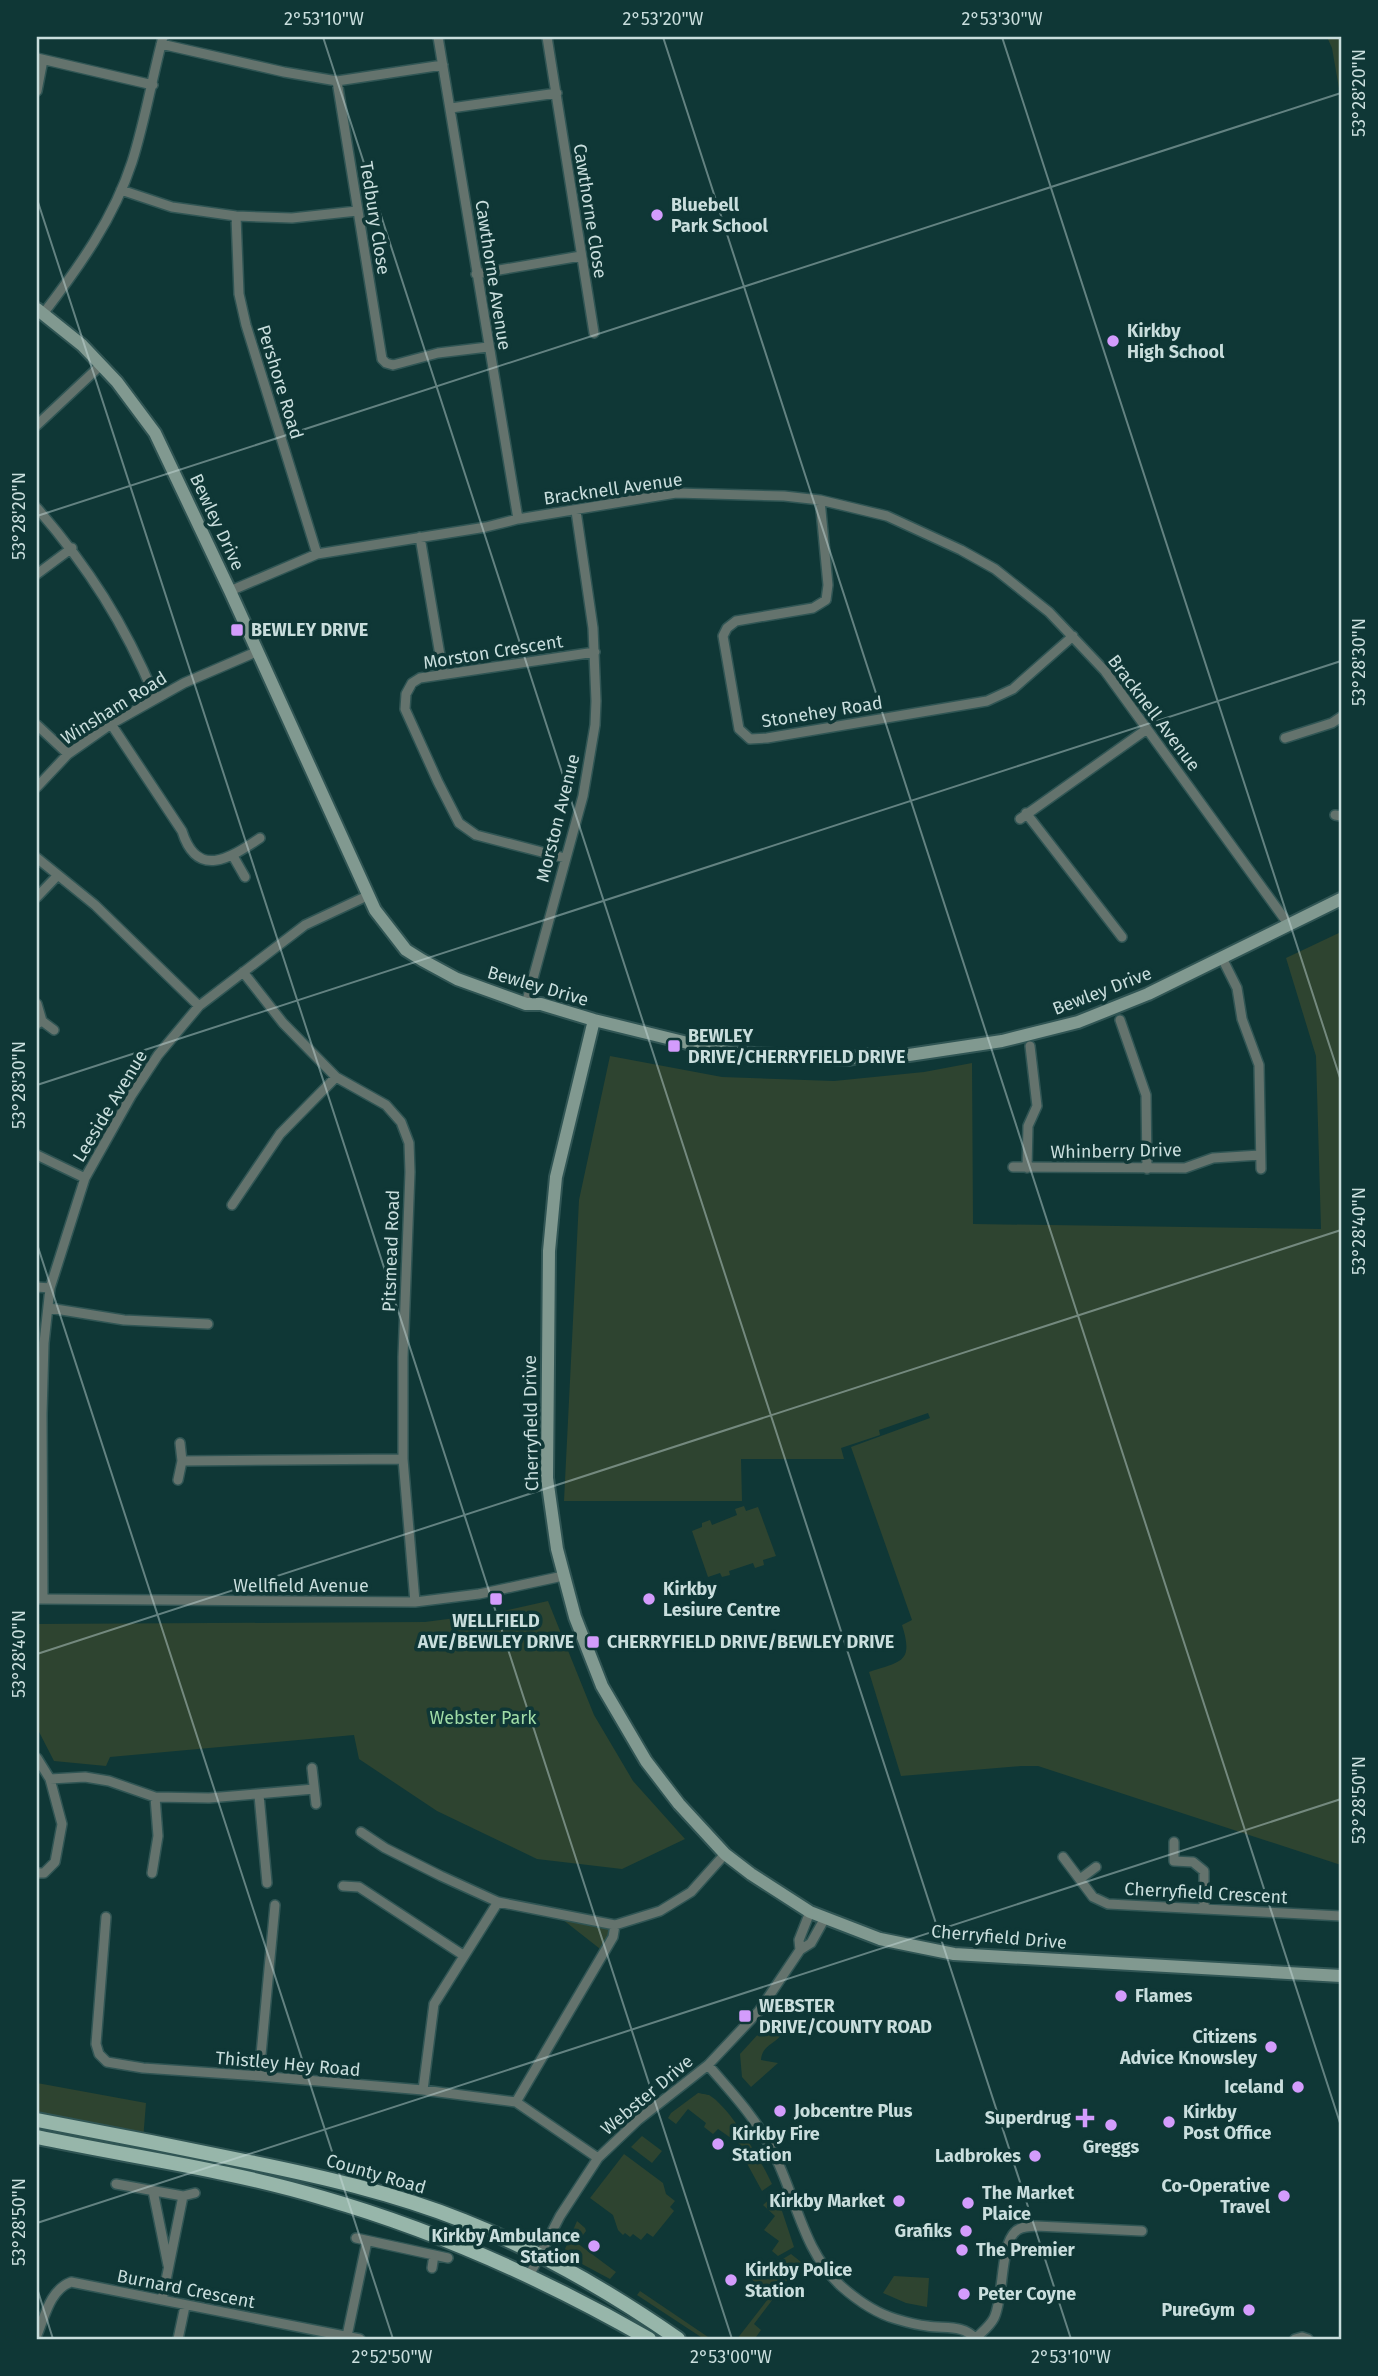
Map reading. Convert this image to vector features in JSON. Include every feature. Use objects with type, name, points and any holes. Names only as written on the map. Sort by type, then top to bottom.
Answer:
[{"type":"main road","name":"County Road","points":[[37,2120],[304,2173],[393,2197],[465,2221],[597,2288],[678,2339]]},
{"type":"main road","points":[[37,2137],[260,2181],[322,2198],[431,2234],[529,2276],[592,2306],[649,2339]]},
{"type":"street","name":"Cawthorne Avenue","points":[[438,37],[518,519]]},
{"type":"street","name":"Cawthorne Close","points":[[547,37],[594,333]]},
{"type":"street","points":[[40,311],[82,264],[121,190],[132,162],[162,41],[294,74],[337,81],[443,65]]},
{"type":"street","points":[[37,91],[40,59],[153,85]]},
{"type":"street","name":"Tedbury Close","points":[[337,81],[382,359],[393,365],[438,353],[488,347]]},
{"type":"street","points":[[451,108],[556,93]]},
{"type":"street","points":[[121,190],[172,207],[236,216],[292,218],[357,211]]},
{"type":"street","name":"Pershore Road","points":[[236,216],[239,294],[246,325],[317,554]]},
{"type":"street","points":[[477,274],[581,256]]},
{"type":"street","name":"Bewley Drive","points":[[40,311],[82,345],[117,382],[155,433],[346,844],[367,896],[388,929],[406,950],[439,971],[526,1004],[541,1004],[594,1020],[737,1053],[849,1059],[866,1055],[909,1055],[1002,1041],[1078,1021],[1148,994],[1341,899]]},
{"type":"street","points":[[37,425],[100,365]]},
{"type":"street","name":"Bracknell Avenue","points":[[230,591],[317,554],[676,493],[745,494],[820,500],[887,516],[995,569],[1049,612],[1073,636],[1105,671],[1289,925]]},
{"type":"street","name":"Stonehey Road","points":[[820,500],[828,586],[826,600],[813,608],[736,621],[727,628],[723,636],[740,729],[750,739],[987,701],[1013,689],[1073,636]]},
{"type":"street","points":[[37,508],[72,548],[102,591],[124,629],[155,697]]},
{"type":"street","name":"Morston Avenue","points":[[526,1004],[583,796],[592,747],[596,701],[594,652],[576,511]]},
{"type":"street","points":[[420,537],[443,673]]},
{"type":"street","points":[[37,574],[72,548]]},
{"type":"street","name":"Winsham Road","points":[[37,787],[68,754],[111,724],[155,697],[256,652]]},
{"type":"street","name":"Morston Crescent","points":[[565,858],[476,835],[459,823],[405,709],[406,694],[412,683],[420,678],[594,652]]},
{"type":"street","points":[[1285,738],[1332,723],[1341,717]]},
{"type":"street","points":[[111,724],[182,831],[196,858],[206,860],[233,856],[260,838]]},
{"type":"street","points":[[37,725],[68,754]]},
{"type":"street","points":[[1122,937],[1023,816],[1147,729]]},
{"type":"street","points":[[233,856],[245,877]]},
{"type":"street","points":[[37,858],[95,905],[200,1006]]},
{"type":"street","points":[[37,897],[58,875]]},
{"type":"street","name":"Leeside Avenue","points":[[40,1599],[43,1580],[44,1343],[50,1288],[85,1178],[138,1086],[159,1055],[200,1006],[305,925],[367,896]]},
{"type":"street","points":[[1222,958],[1237,988],[1242,1019],[1259,1065],[1261,1169]]},
{"type":"street","name":"Pitsmead Road","points":[[243,972],[283,1023],[335,1077],[386,1105],[401,1122],[409,1143],[403,1460],[415,1602]]},
{"type":"street","points":[[37,1004],[39,1023],[54,1030]]},
{"type":"street","name":"Cherryfield Drive","points":[[594,1020],[556,1177],[549,1251],[547,1478],[563,1576],[584,1643],[602,1686],[625,1727],[646,1761],[679,1804],[725,1854],[770,1887],[810,1912],[880,1939],[954,1954],[1341,1976]]},
{"type":"street","points":[[1120,1020],[1146,1095],[1146,1169]]},
{"type":"street","points":[[1027,1168],[1028,1126],[1037,1106],[1030,1046]]},
{"type":"street","points":[[232,1205],[280,1133],[335,1077]]},
{"type":"street","points":[[37,1154],[85,1178]]},
{"type":"street","name":"Whinberry Drive","points":[[1013,1167],[1185,1168],[1213,1158],[1260,1155]]},
{"type":"street","points":[[37,1287],[50,1288]]},
{"type":"street","points":[[49,1308],[124,1320],[208,1324]]},
{"type":"street","points":[[178,1480],[182,1461],[180,1443]]},
{"type":"street","points":[[182,1461],[403,1460]]},
{"type":"street","name":"Wellfield Avenue","points":[[40,1599],[415,1602],[479,1594],[563,1576]]},
{"type":"street","points":[[37,1758],[50,1779],[62,1824],[55,1863],[40,1873]]},
{"type":"street","points":[[312,1768],[316,1804]]},
{"type":"street","points":[[50,1779],[85,1777],[155,1797],[209,1798],[314,1789]]},
{"type":"street","points":[[259,1795],[267,1883]]},
{"type":"street","points":[[152,1873],[158,1836],[155,1797]]},
{"type":"street","points":[[361,1832],[441,1876],[498,1902],[615,1925],[660,1910],[691,1892],[725,1854]]},
{"type":"street","points":[[1174,1842],[1174,1861],[1193,1862],[1204,1871],[1204,1909]]},
{"type":"street","name":"Cherryfield Crescent","points":[[1063,1857],[1093,1897],[1103,1903],[1341,1916]]},
{"type":"street","points":[[1080,1879],[1096,1867]]},
{"type":"street","points":[[342,1886],[359,1887],[463,1955]]},
{"type":"street","points":[[423,2090],[433,2004],[498,1902]]},
{"type":"street","points":[[259,2076],[275,1905]]},
{"type":"street","name":"Webster Drive","points":[[800,1950],[799,1940],[810,1912]]},
{"type":"street","name":"Thistley Hey Road","points":[[106,1917],[96,2045],[99,2054],[107,2062],[144,2068],[423,2090],[516,2102],[598,2158]]},
{"type":"street","name":"Webster Drive","points":[[529,2276],[574,2193],[598,2158],[638,2120],[708,2065],[759,2011],[800,1950],[811,1943],[825,1918]]},
{"type":"street","points":[[516,2102],[613,1937],[615,1925]]},
{"type":"street","points":[[708,2065],[739,2100],[772,2149],[809,2243],[823,2264],[840,2285],[872,2309],[894,2318],[926,2326],[965,2330],[976,2339],[990,2325],[996,2312],[1014,2232],[1022,2227],[1036,2226],[1142,2231]]},
{"type":"street","points":[[116,2184],[183,2196],[195,2193]]},
{"type":"street","points":[[153,2191],[169,2268]]},
{"type":"street","points":[[162,2300],[183,2196]]},
{"type":"street","points":[[356,2238],[448,2258]]},
{"type":"street","points":[[347,2336],[368,2241]]},
{"type":"street","points":[[432,2268],[434,2255]]},
{"type":"street","name":"Burnard Crescent","points":[[37,2335],[56,2291],[71,2283],[360,2339]]},
{"type":"street","points":[[178,2339],[185,2306]]},
{"type":"street","points":[[1296,2339],[1308,2339]]},
{"type":"green space","points":[[1327,37],[1341,37],[1341,100],[1332,48]]},
{"type":"green space","points":[[1341,932],[1341,1865],[1038,1766],[901,1776],[869,1672],[902,1659],[906,1647],[902,1625],[912,1620],[851,1447],[930,1418],[928,1413],[879,1430],[880,1435],[841,1448],[844,1459],[741,1459],[742,1501],[564,1501],[579,1200],[610,1056],[722,1077],[834,1081],[924,1072],[972,1063],[973,1224],[1321,1229],[1316,1056],[1286,958]]},
{"type":"green space","points":[[744,1506],[746,1511],[758,1507],[776,1556],[763,1560],[764,1565],[755,1568],[753,1563],[729,1571],[730,1575],[722,1577],[720,1573],[708,1577],[692,1531],[710,1520],[712,1525],[737,1515],[735,1509]]},
{"type":"green space","name":"Webster Park","points":[[548,1601],[594,1715],[633,1781],[685,1839],[622,1869],[537,1859],[437,1811],[359,1759],[354,1735],[110,1757],[106,1766],[54,1761],[37,1728],[37,1624],[425,1622],[494,1613]]},
{"type":"green space","points":[[553,1912],[615,1925],[604,1952]]},
{"type":"green space","points":[[772,2019],[780,2022],[783,2032],[767,2047],[761,2060],[778,2063],[751,2087],[742,2077],[740,2054]]},
{"type":"green space","points":[[37,2083],[146,2103],[143,2140],[37,2117]]},
{"type":"green space","points":[[698,2093],[709,2095],[717,2101],[736,2123],[772,2184],[762,2191],[744,2158],[736,2152],[741,2145],[718,2129],[713,2134],[704,2127],[706,2123],[688,2109],[676,2124],[668,2118]]},
{"type":"green space","points":[[642,2136],[662,2151],[652,2163],[631,2147]]},
{"type":"green space","points":[[624,2154],[663,2183],[666,2194],[675,2201],[670,2207],[674,2211],[653,2237],[647,2233],[641,2240],[633,2234],[630,2237],[625,2233],[623,2235],[618,2230],[613,2215],[590,2198]]},
{"type":"green space","points":[[776,2193],[794,2247],[778,2256],[772,2251],[779,2241],[764,2230],[775,2216],[763,2205]]},
{"type":"green space","points":[[577,2221],[586,2231],[577,2243],[616,2272],[610,2279],[567,2256],[565,2249]]},
{"type":"green space","points":[[791,2254],[801,2262],[754,2324],[761,2330],[756,2337],[759,2339],[737,2339],[768,2299],[754,2287],[756,2284],[751,2278]]},
{"type":"green space","points":[[894,2276],[929,2278],[927,2307],[906,2303],[883,2293]]},
{"type":"green space","points":[[640,2291],[711,2339],[704,2339],[637,2295]]},
{"type":"place","name":"Bluebell Park School","points":[[657,215]]},
{"type":"place","name":"Kirkby High School","points":[[1113,341]]},
{"type":"place","name":"BEWLEY DRIVE","points":[[237,630]]},
{"type":"place","name":"BEWLEY DRIVE/CHERRYFIELD DRIVE","points":[[674,1046]]},
{"type":"place","name":"WELLFIELD AVE/BEWLEY DRIVE","points":[[496,1599]]},
{"type":"place","name":"Kirkby Lesiure Centre","points":[[649,1599]]},
{"type":"place","name":"CHERRYFIELD DRIVE/BEWLEY DRIVE","points":[[593,1642]]},
{"type":"place","name":"Flames","points":[[1121,1996]]},
{"type":"place","name":"WEBSTER DRIVE/COUNTY ROAD","points":[[745,2016]]},
{"type":"place","name":"Citizens Advice Knowsley","points":[[1271,2047]]},
{"type":"place","name":"Iceland","points":[[1298,2087]]},
{"type":"place","name":"Jobcentre Plus","points":[[780,2111]]},
{"type":"place","name":"Superdrug","points":[[1085,2118]]},
{"type":"place","name":"Kirkby Post Office","points":[[1169,2122]]},
{"type":"place","name":"Greggs","points":[[1111,2125]]},
{"type":"place","name":"Kirkby Fire Station","points":[[718,2144]]},
{"type":"place","name":"Ladbrokes","points":[[1035,2156]]},
{"type":"place","name":"Co-Operative Travel","points":[[1284,2196]]},
{"type":"place","name":"Kirkby Market","points":[[899,2201]]},
{"type":"place","name":"The Market Plaice","points":[[968,2203]]},
{"type":"place","name":"Grafiks","points":[[966,2231]]},
{"type":"place","name":"Kirkby Ambulance Station","points":[[594,2246]]},
{"type":"place","name":"The Premier","points":[[962,2250]]},
{"type":"place","name":"Kirkby Police Station","points":[[731,2280]]},
{"type":"place","name":"Peter Coyne","points":[[964,2294]]},
{"type":"place","name":"PureGym","points":[[1249,2310]]}]
